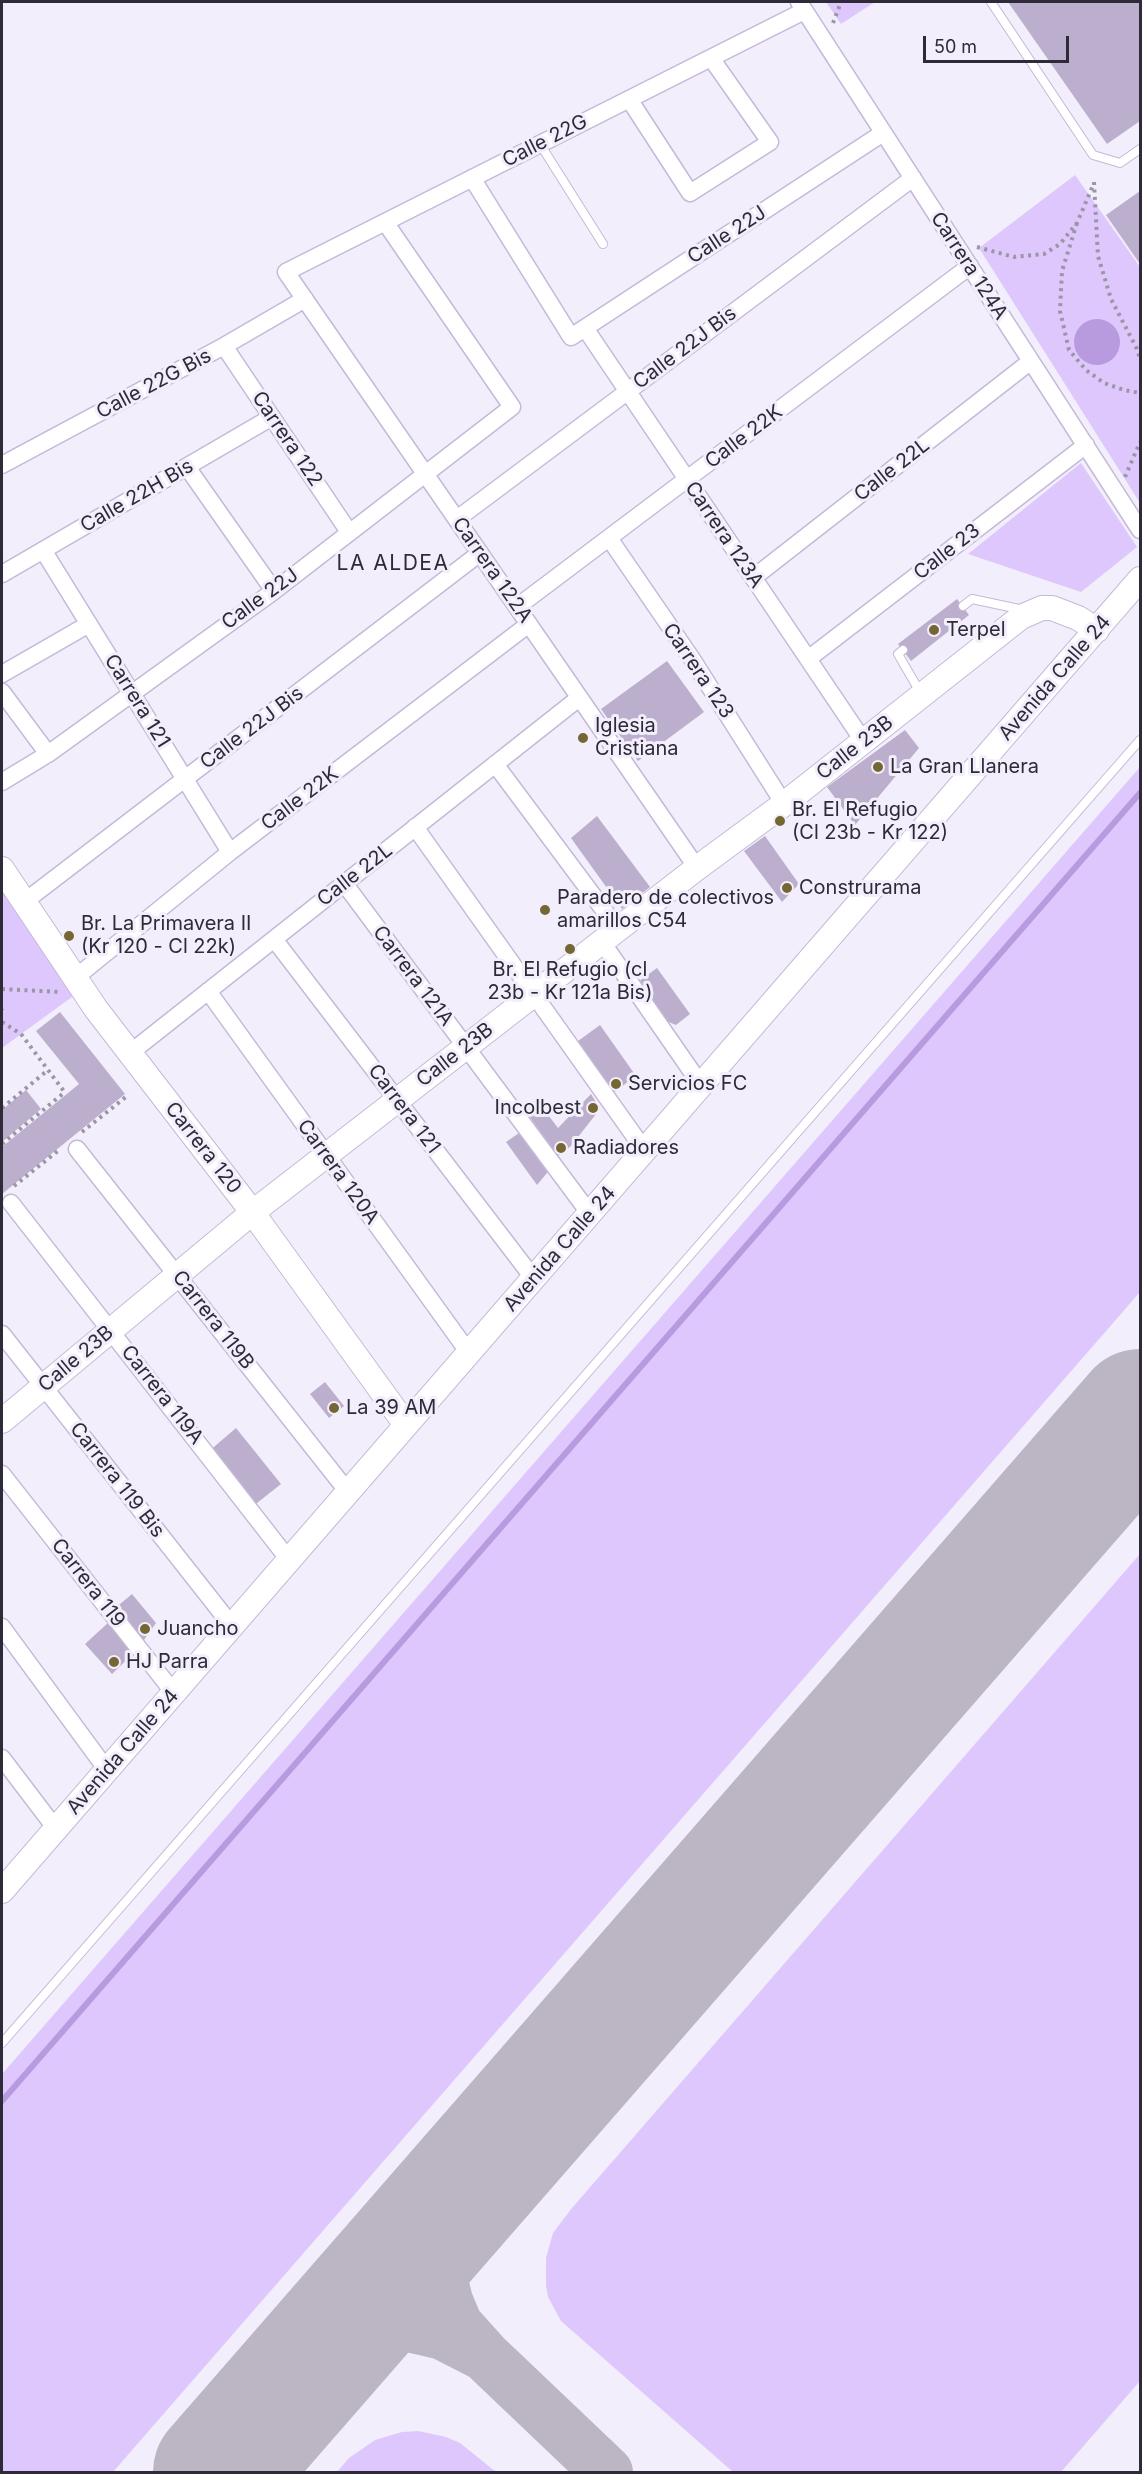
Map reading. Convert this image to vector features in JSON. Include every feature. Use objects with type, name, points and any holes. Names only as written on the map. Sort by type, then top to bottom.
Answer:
[{"type":"street","name":"Calle 22G","points":[[286,272],[711,58],[801,6]]},
{"type":"street","name":"Carrera 124A","points":[[801,6],[1140,530]]},
{"type":"street","points":[[628,99],[690,193],[770,142],[711,58]]},
{"type":"street","name":"Calle 22J","points":[[578,332],[884,133]]},
{"type":"street","name":"Carrera 123A","points":[[472,178],[578,332],[627,391],[864,742]]},
{"type":"street","name":"Calle 22J Bis","points":[[457,519],[912,178]]},
{"type":"street","name":"Calle 22J","points":[[2,782],[48,754],[274,591],[512,407],[385,222]]},
{"type":"street","name":"Calle 22K","points":[[517,607],[970,266]]},
{"type":"street","name":"Carrera 122A","points":[[286,272],[697,868]]},
{"type":"street","name":"Calle 22G Bis","points":[[2,465],[224,346],[305,299]]},
{"type":"street","name":"Carrera 122","points":[[224,346],[350,532]]},
{"type":"street","name":"Calle 22L","points":[[753,578],[1031,361]]},
{"type":"street","name":"Calle 22H Bis","points":[[2,574],[272,417]]},
{"type":"street","name":"Calle 23","points":[[808,659],[1086,445]]},
{"type":"street","points":[[187,467],[274,591]]},
{"type":"street","name":"Carrera 123","points":[[609,538],[692,659],[784,804]]},
{"type":"street","name":"Carrera 121","points":[[43,550],[230,852]]},
{"type":"street","name":"Calle 22J Bis","points":[[24,902],[480,553]]},
{"type":"street","name":"Avenida Calle 24","points":[[2,1891],[1140,579]]},
{"type":"street","points":[[1030,611],[1052,608],[1078,618],[1097,630]]},
{"type":"street","name":"Calle 23B","points":[[2,1421],[253,1212],[697,868],[784,804],[1030,611]]},
{"type":"street","points":[[2,674],[89,624]]},
{"type":"street","name":"Calle 22K","points":[[80,986],[230,852],[529,624]]},
{"type":"street","points":[[2,692],[48,754]]},
{"type":"street","name":"Calle 22L","points":[[130,1053],[579,698]]},
{"type":"street","points":[[495,764],[610,936],[701,1085]]},
{"type":"street","points":[[415,827],[645,1150]]},
{"type":"street","name":"Carrera 120","points":[[2,869],[80,986],[253,1212],[406,1425]]},
{"type":"street","name":"Carrera 121A","points":[[344,883],[590,1214]]},
{"type":"street","name":"Carrera 121","points":[[274,939],[534,1279]]},
{"type":"street","name":"Carrera 120A","points":[[208,991],[469,1353]]},
{"type":"street","name":"Carrera 119B","points":[[77,1149],[348,1492]]},
{"type":"street","name":"Carrera 119A","points":[[11,1203],[289,1560]]},
{"type":"street","name":"Carrera 119 Bis","points":[[2,1334],[232,1626]]},
{"type":"street","name":"Carrera 119","points":[[2,1474],[174,1693]]},
{"type":"street","points":[[2,1627],[107,1770]]},
{"type":"street","points":[[2,1758],[56,1829]]},
{"type":"lane","points":[[991,2],[1093,155],[1120,163],[1140,149]]},
{"type":"lane","points":[[540,144],[603,244]]},
{"type":"lane","points":[[963,606],[972,599],[1030,611]]},
{"type":"lane","points":[[903,651],[898,654],[922,696]]},
{"type":"lane","points":[[2,2043],[1140,740]]},
{"type":"path","points":[[1140,359],[1111,299],[1098,256],[1094,182],[1077,223],[1062,271],[1060,311],[1069,350],[1086,370],[1104,383],[1140,393]]},
{"type":"path","points":[[951,237],[1014,257],[1044,254],[1060,244],[1077,223]]},
{"type":"path","points":[[1117,493],[1140,442]]},
{"type":"path","points":[[2,989],[80,986]]},
{"type":"path","points":[[2,1022],[21,1034],[66,1093],[2,1144]]},
{"type":"path","points":[[2,1108],[48,1070]]},
{"type":"shaded area","points":[[826,2],[875,2],[841,24]]},
{"type":"shaded area","points":[[1075,175],[1140,267],[1140,503],[979,248]]},
{"type":"shaded area","points":[[1097,319],[1113,326],[1120,342],[1113,358],[1097,365],[1081,358],[1074,342],[1081,326]]},
{"type":"shaded area","points":[[1081,463],[1137,547],[1081,592],[968,554]]},
{"type":"shaded area","points":[[1140,767],[1140,1292],[113,2472],[2,2472],[2,2074]]},
{"type":"shaded area","points":[[2,889],[76,994],[2,1048]]},
{"type":"shaded area","points":[[1140,1554],[1140,2381],[1061,2472],[733,2472],[561,2321],[548,2297],[546,2286],[546,2258],[553,2233],[572,2208]]},
{"type":"shaded area","points":[[418,2431],[446,2437],[460,2443],[496,2472],[337,2472],[349,2458],[375,2440],[402,2432]]},
{"type":"building","points":[[1008,2],[1140,2],[1140,121],[1107,144]]},
{"type":"building","points":[[1140,191],[1140,264],[1106,215]]},
{"type":"building","name":"Terpel","points":[[957,599],[969,615],[911,661],[898,644]]},
{"type":"building","points":[[667,661],[704,712],[638,761],[601,709]]},
{"type":"building","name":"La Gran Llanera","points":[[905,730],[919,748],[855,825],[827,787]]},
{"type":"building","points":[[597,816],[650,887],[622,909],[571,838]]},
{"type":"building","points":[[765,836],[799,884],[782,902],[744,851]]},
{"type":"building","points":[[657,968],[690,1014],[676,1025],[666,1021],[638,982]]},
{"type":"building","points":[[60,1012],[125,1094],[2,1194],[2,1147],[79,1084],[36,1031]]},
{"type":"building","points":[[600,1025],[636,1076],[610,1095],[574,1044]]},
{"type":"building","points":[[26,1090],[41,1109],[2,1142],[2,1110]]},
{"type":"building","points":[[591,1094],[600,1109],[571,1146],[558,1156],[524,1109],[536,1099],[558,1128]]},
{"type":"building","points":[[525,1129],[552,1167],[537,1185],[506,1142]]},
{"type":"building","points":[[325,1382],[344,1406],[329,1418],[310,1394]]},
{"type":"building","points":[[236,1428],[281,1484],[252,1507],[208,1452]]},
{"type":"building","points":[[132,1594],[156,1623],[141,1644],[113,1610]]},
{"type":"building","points":[[109,1622],[136,1651],[112,1674],[85,1644]]},
{"type":"waterway","points":[[2,2101],[1140,793]]},
{"type":"taxiway","points":[[459,2195],[442,2228],[439,2259],[441,2276],[447,2301],[457,2325],[484,2355]]},
{"type":"taxiway","points":[[315,2361],[358,2332],[408,2326],[443,2334],[484,2355],[607,2472]]},
{"type":"runway","points":[[218,2472],[1140,1414]]},
{"type":"place","name":"Terpel","points":[[934,630]]},
{"type":"place","name":"Iglesia Cristiana","points":[[583,738]]},
{"type":"place","name":"La Gran Llanera","points":[[878,767]]},
{"type":"place","name":"Br. El Refugio (Cl 23b - Kr 122)","points":[[780,821]]},
{"type":"place","name":"Construrama","points":[[787,888]]},
{"type":"place","name":"Paradero de colectivos amarillos C54","points":[[545,910]]},
{"type":"place","name":"Br. La Primavera II (Kr 120 - Cl 22k)","points":[[69,936]]},
{"type":"place","name":"Br. El Refugio (cl 23b - Kr 121a Bis)","points":[[570,949]]},
{"type":"place","name":"Servicios FC","points":[[616,1084]]},
{"type":"place","name":"Incolbest","points":[[593,1108]]},
{"type":"place","name":"Radiadores","points":[[561,1148]]},
{"type":"place","name":"La 39 AM","points":[[334,1408]]},
{"type":"place","name":"Juancho","points":[[145,1629]]},
{"type":"place","name":"HJ Parra","points":[[114,1662]]},
{"type":"district","name":"LA ALDEA","points":[[393,564]]}]
